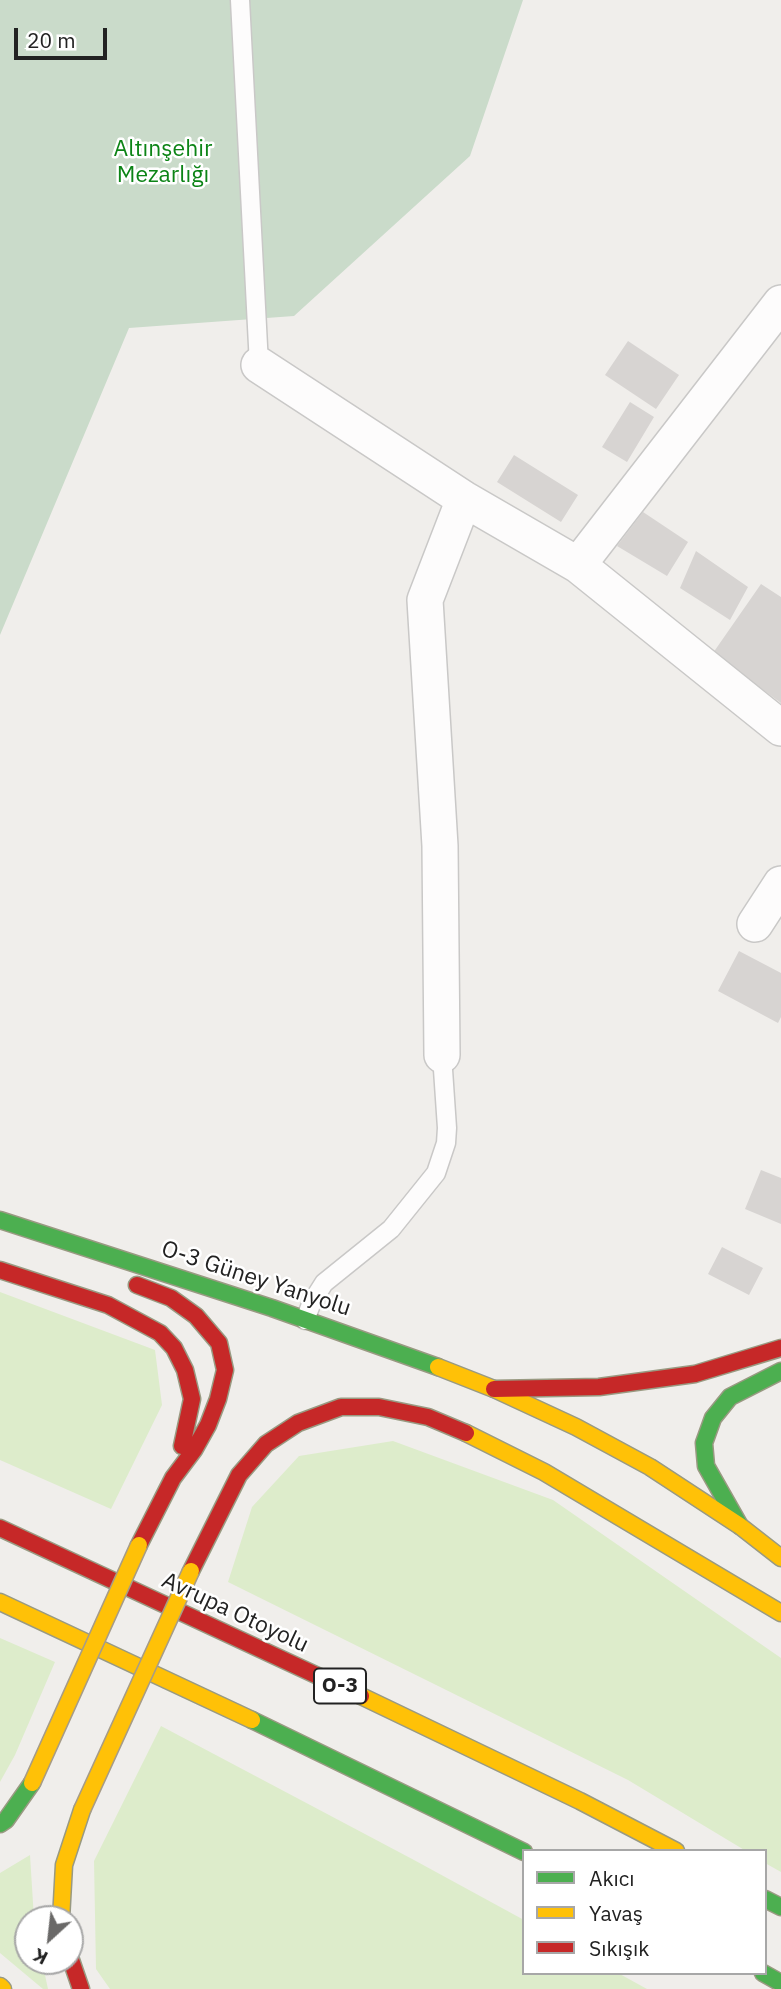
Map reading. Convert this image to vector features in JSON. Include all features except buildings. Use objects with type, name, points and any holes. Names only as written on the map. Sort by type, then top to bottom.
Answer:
[{"type":"main road","name":"O-3 Güney Yanyolu","points":[[0,1220],[391,1349],[494,1389],[576,1427],[650,1467],[740,1526],[781,1558]]},
{"type":"main road","points":[[0,1236],[52,1254]]},
{"type":"main road","points":[[0,1270],[108,1305],[160,1333],[174,1348],[185,1370],[192,1399],[186,1433],[173,1478]]},
{"type":"main road","points":[[0,1824],[6,1820],[32,1783],[139,1545],[173,1478],[194,1450],[218,1399],[225,1370],[219,1343],[196,1316],[170,1298],[124,1279]]},
{"type":"main road","points":[[494,1389],[599,1387],[695,1374],[781,1348]]},
{"type":"main road","points":[[740,1526],[706,1466],[704,1443],[713,1418],[730,1397],[781,1371]]},
{"type":"main road","points":[[62,1905],[64,1865],[82,1810],[191,1571],[239,1475],[266,1444],[298,1423],[341,1407],[379,1407],[428,1418],[544,1472],[781,1613]]},
{"type":"main road","name":"Avrupa Otoyolu","points":[[0,1528],[449,1737],[672,1849]]},
{"type":"main road","points":[[0,1602],[186,1688],[522,1851]]},
{"type":"street","points":[[578,565],[781,303]]},
{"type":"street","points":[[259,365],[464,499],[578,565],[781,728]]},
{"type":"street","points":[[442,1055],[440,846],[425,600],[464,499]]},
{"type":"street","points":[[755,924],[781,884]]},
{"type":"lane","points":[[240,0],[259,365]]},
{"type":"lane","points":[[305,1320],[324,1283],[391,1229],[436,1173],[446,1143],[447,1128],[442,1055]]},
{"type":"green space","name":"Altınşehir Mezarlığı","points":[[0,0],[523,0],[470,156],[294,316],[129,328],[0,635]]},
{"type":"green space","points":[[0,1292],[155,1350],[162,1405],[111,1509],[0,1460]]},
{"type":"green space","points":[[393,1441],[553,1500],[781,1658],[781,1872],[767,1864],[767,1849],[743,1849],[628,1780],[228,1582],[252,1507],[299,1456]]},
{"type":"green space","points":[[0,1638],[55,1662],[15,1755],[0,1782]]},
{"type":"green space","points":[[161,1726],[522,1919],[522,1975],[622,1975],[647,1989],[110,1989],[96,1969],[94,1861]]},
{"type":"green space","points":[[30,1855],[33,1905],[14,1905],[14,1965],[0,1953],[0,1873]]},
{"type":"green space","points":[[26,1975],[45,1975],[48,1989],[43,1989]]},
{"type":"traffic: fast","points":[[0,1220],[272,1308],[438,1367]]},
{"type":"traffic: fast","points":[[740,1526],[706,1466],[704,1443],[713,1418],[730,1397],[781,1371]]},
{"type":"traffic: fast","points":[[252,1720],[522,1851]]},
{"type":"traffic: fast","points":[[0,1824],[6,1820],[32,1783]]},
{"type":"traffic: fast","points":[[767,1900],[781,1907]]},
{"type":"traffic: fast","points":[[767,1975],[781,1983]]},
{"type":"traffic: slow","points":[[438,1367],[494,1389],[576,1427],[650,1467],[740,1526],[781,1558]]},
{"type":"traffic: slow","points":[[466,1433],[544,1472],[781,1613]]},
{"type":"traffic: slow","points":[[32,1783],[139,1545]]},
{"type":"traffic: slow","points":[[82,1810],[191,1571]]},
{"type":"traffic: slow","points":[[0,1602],[252,1720]]},
{"type":"traffic: slow","points":[[361,1696],[580,1801],[672,1849]]},
{"type":"traffic: slow","points":[[62,1905],[64,1865],[82,1810]]},
{"type":"traffic: slow","points":[[0,1986],[3,1989]]},
{"type":"traffic: jam","points":[[0,1270],[108,1305],[160,1333],[174,1348],[185,1370],[192,1399],[182,1446]]},
{"type":"traffic: jam","points":[[137,1285],[171,1298],[196,1316],[219,1343],[225,1370],[208,1425],[173,1478],[139,1545]]},
{"type":"traffic: jam","points":[[494,1389],[599,1387],[695,1374],[781,1348]]},
{"type":"traffic: jam","points":[[191,1571],[239,1475],[266,1444],[298,1423],[341,1407],[379,1407],[428,1417],[466,1433]]},
{"type":"traffic: jam","points":[[0,1528],[361,1696]]},
{"type":"traffic: jam","points":[[76,1975],[81,1989]]}]
